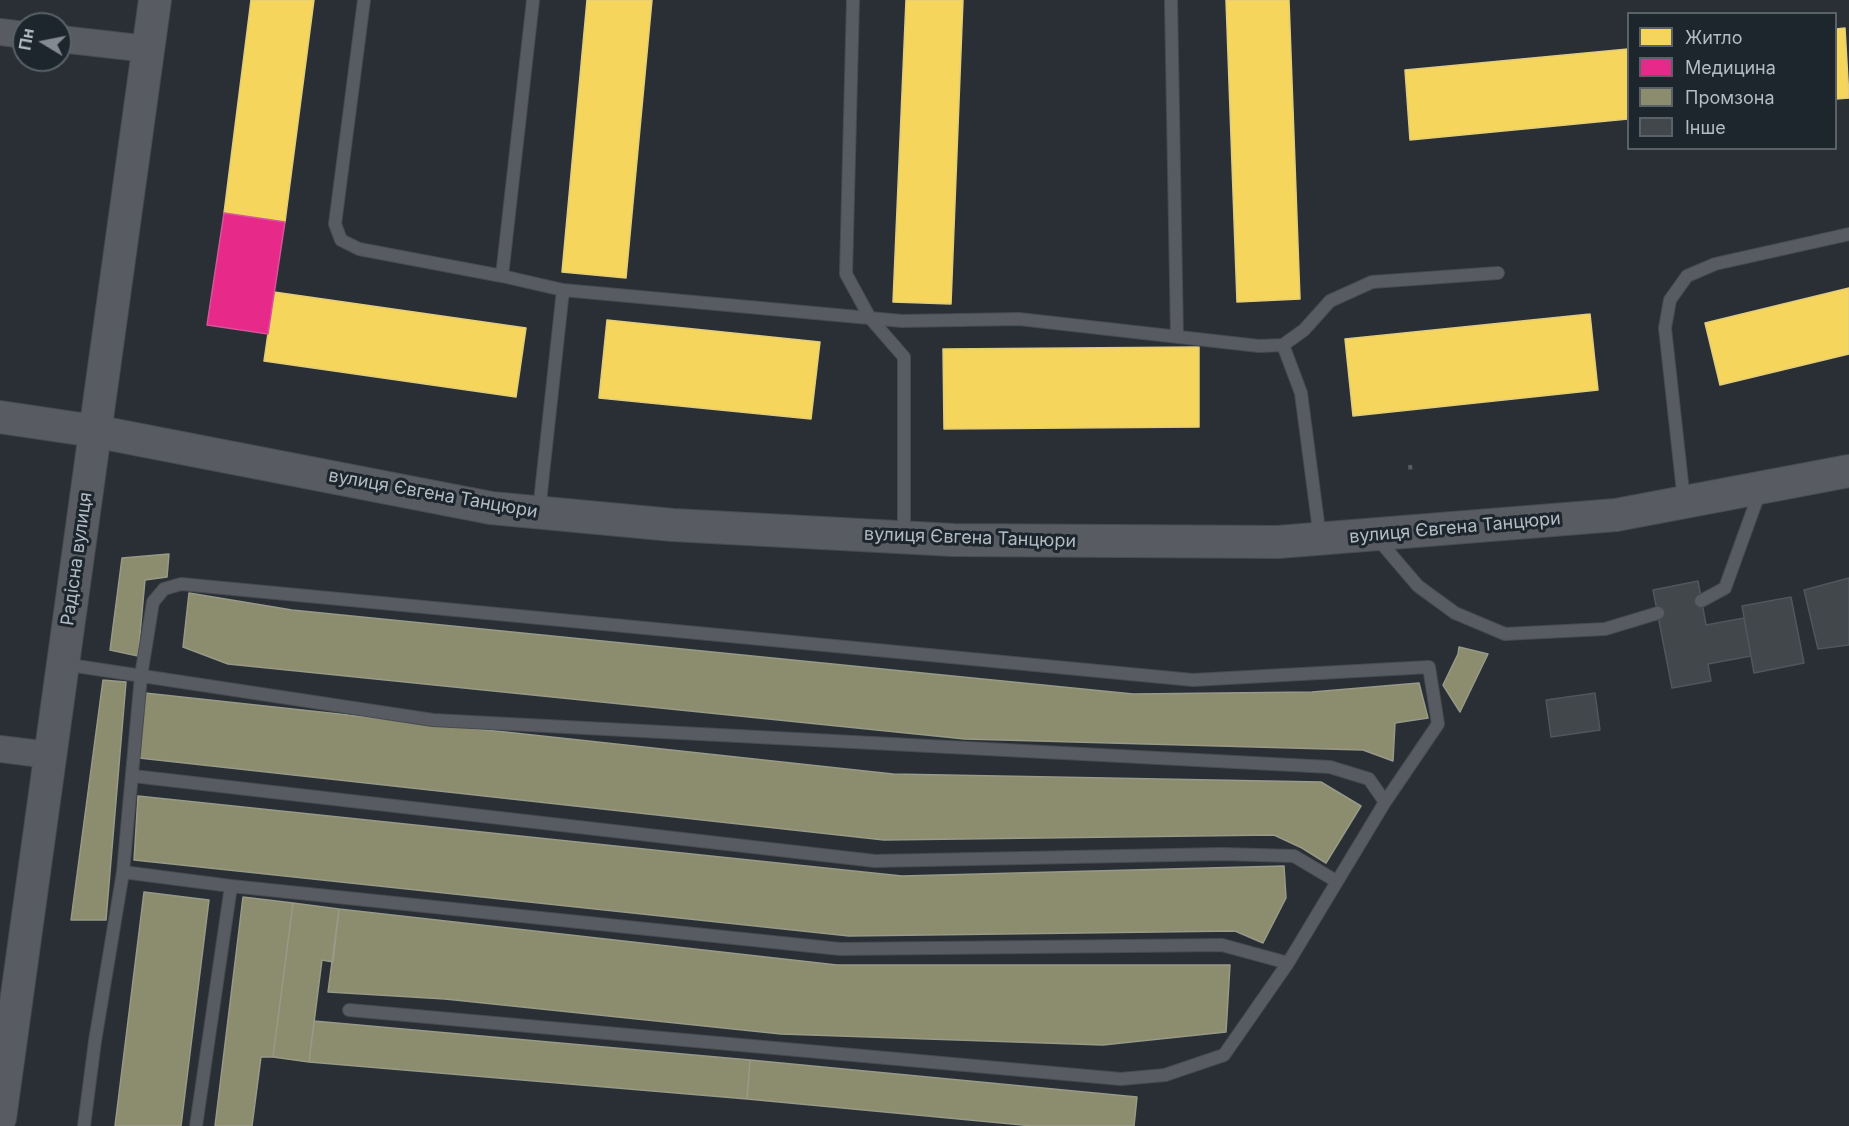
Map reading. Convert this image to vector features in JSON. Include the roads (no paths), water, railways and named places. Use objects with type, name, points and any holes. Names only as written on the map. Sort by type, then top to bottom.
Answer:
[{"type":"street","name":"Радісна вулиця","points":[[0,1118],[3,1074],[50,755],[155,0]]},
{"type":"street","points":[[72,40],[148,49]]},
{"type":"street","name":"вулиця Євгена Танцюри","points":[[0,417],[94,431],[491,508],[673,525],[953,540],[1258,542],[1320,539],[1616,515],[1849,471]]},
{"type":"street","points":[[0,749],[50,755]]},
{"type":"lane","points":[[364,0],[334,224],[341,240],[359,249],[563,290],[902,321],[1019,319],[1259,346],[1283,345],[1304,330],[1330,301],[1372,282],[1498,273]]},
{"type":"lane","points":[[502,276],[534,0]]},
{"type":"lane","points":[[853,0],[846,274],[870,318],[904,357],[904,537]]},
{"type":"lane","points":[[1171,0],[1177,337]]},
{"type":"lane","points":[[1684,502],[1665,328],[1670,300],[1687,276],[1715,264],[1849,234]]},
{"type":"lane","points":[[538,512],[563,290]]},
{"type":"lane","points":[[1283,345],[1301,393],[1320,539]]},
{"type":"lane","points":[[1701,601],[1725,588],[1762,487]]},
{"type":"lane","points":[[1374,534],[1418,586],[1455,613],[1505,634],[1605,629],[1658,613]]},
{"type":"lane","points":[[84,1126],[95,1041],[123,872],[141,676],[153,602],[164,589],[181,584],[1193,680],[1429,667],[1438,724],[1385,802],[1288,963],[1224,1055],[1165,1075],[1121,1079],[349,1010]]},
{"type":"lane","points":[[62,664],[433,720],[1330,767],[1368,779],[1385,802]]},
{"type":"lane","points":[[133,776],[875,861],[1222,855],[1294,856],[1336,881]]},
{"type":"lane","points":[[123,872],[231,886],[840,949],[1222,945],[1288,963]]},
{"type":"lane","points":[[196,1126],[231,886]]}]
